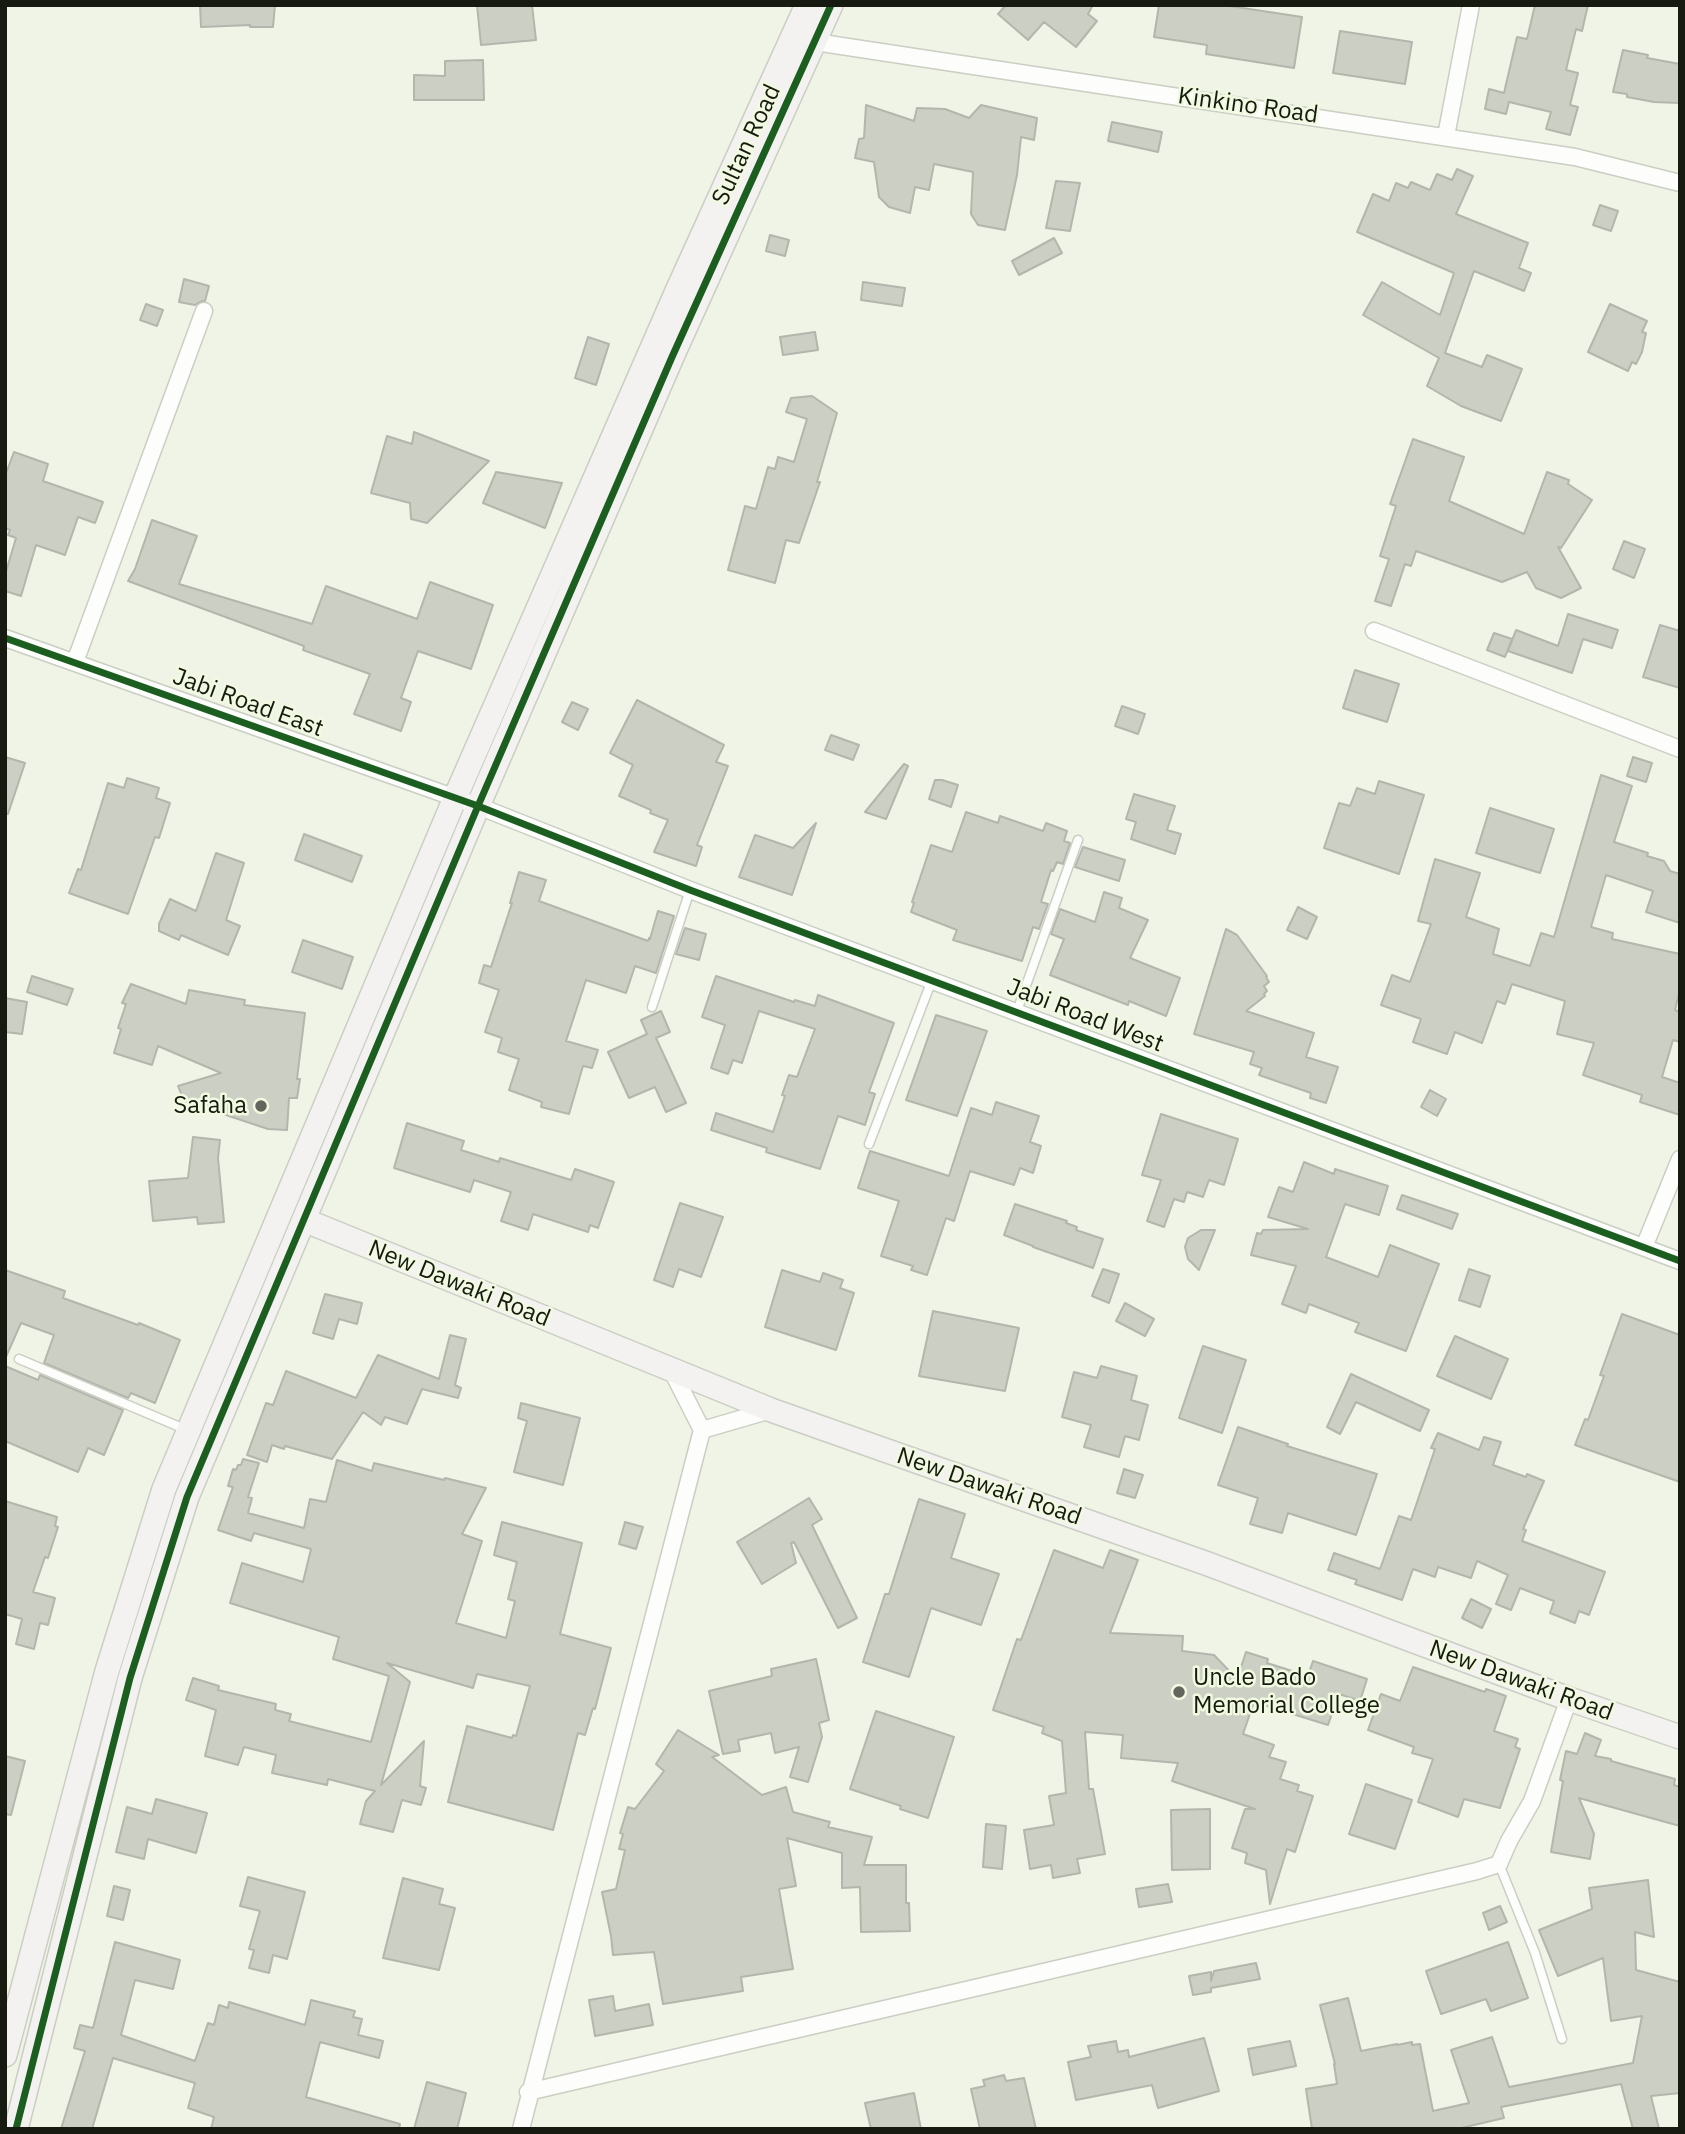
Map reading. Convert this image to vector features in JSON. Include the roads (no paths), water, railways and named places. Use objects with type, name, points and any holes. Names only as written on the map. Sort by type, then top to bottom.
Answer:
[{"type":"street","name":"Sultan Road","points":[[687,296],[807,5]]},
{"type":"street","name":"Sultan Road","points":[[687,296],[831,5]]},
{"type":"street","points":[[1446,136],[1471,5]]},
{"type":"street","name":"Kinkino Road","points":[[815,42],[1575,157],[1680,183]]},
{"type":"street","points":[[5,2055],[107,1671],[164,1489],[455,797],[687,296]]},
{"type":"street","points":[[75,662],[204,311]]},
{"type":"street","points":[[16,2129],[130,1678],[187,1497],[478,806],[662,352]]},
{"type":"street","points":[[1374,631],[1680,749]]},
{"type":"street","name":"Jabi Road East","points":[[5,638],[478,806]]},
{"type":"street","name":"Jabi Road West","points":[[478,806],[690,890],[1680,1261]]},
{"type":"street","points":[[1644,1248],[1680,1159]]},
{"type":"street","name":"New Dawaki Road","points":[[304,1220],[771,1410],[1208,1564],[1569,1699],[1680,1737]]},
{"type":"street","points":[[520,2129],[702,1430],[672,1371]]},
{"type":"street","points":[[702,1430],[771,1410]]},
{"type":"street","points":[[528,2092],[1499,1864],[1532,1801],[1569,1699]]},
{"type":"lane","points":[[1017,1011],[1078,840]]},
{"type":"lane","points":[[652,1007],[690,890]]},
{"type":"lane","points":[[869,1144],[932,980]]},
{"type":"lane","points":[[19,1359],[189,1431]]},
{"type":"lane","points":[[1499,1864],[1535,1953],[1562,2039]]},
{"type":"place","name":"Safaha","points":[[261,1106]]},
{"type":"place","name":"Uncle Bado Memorial College","points":[[1179,1692]]}]
